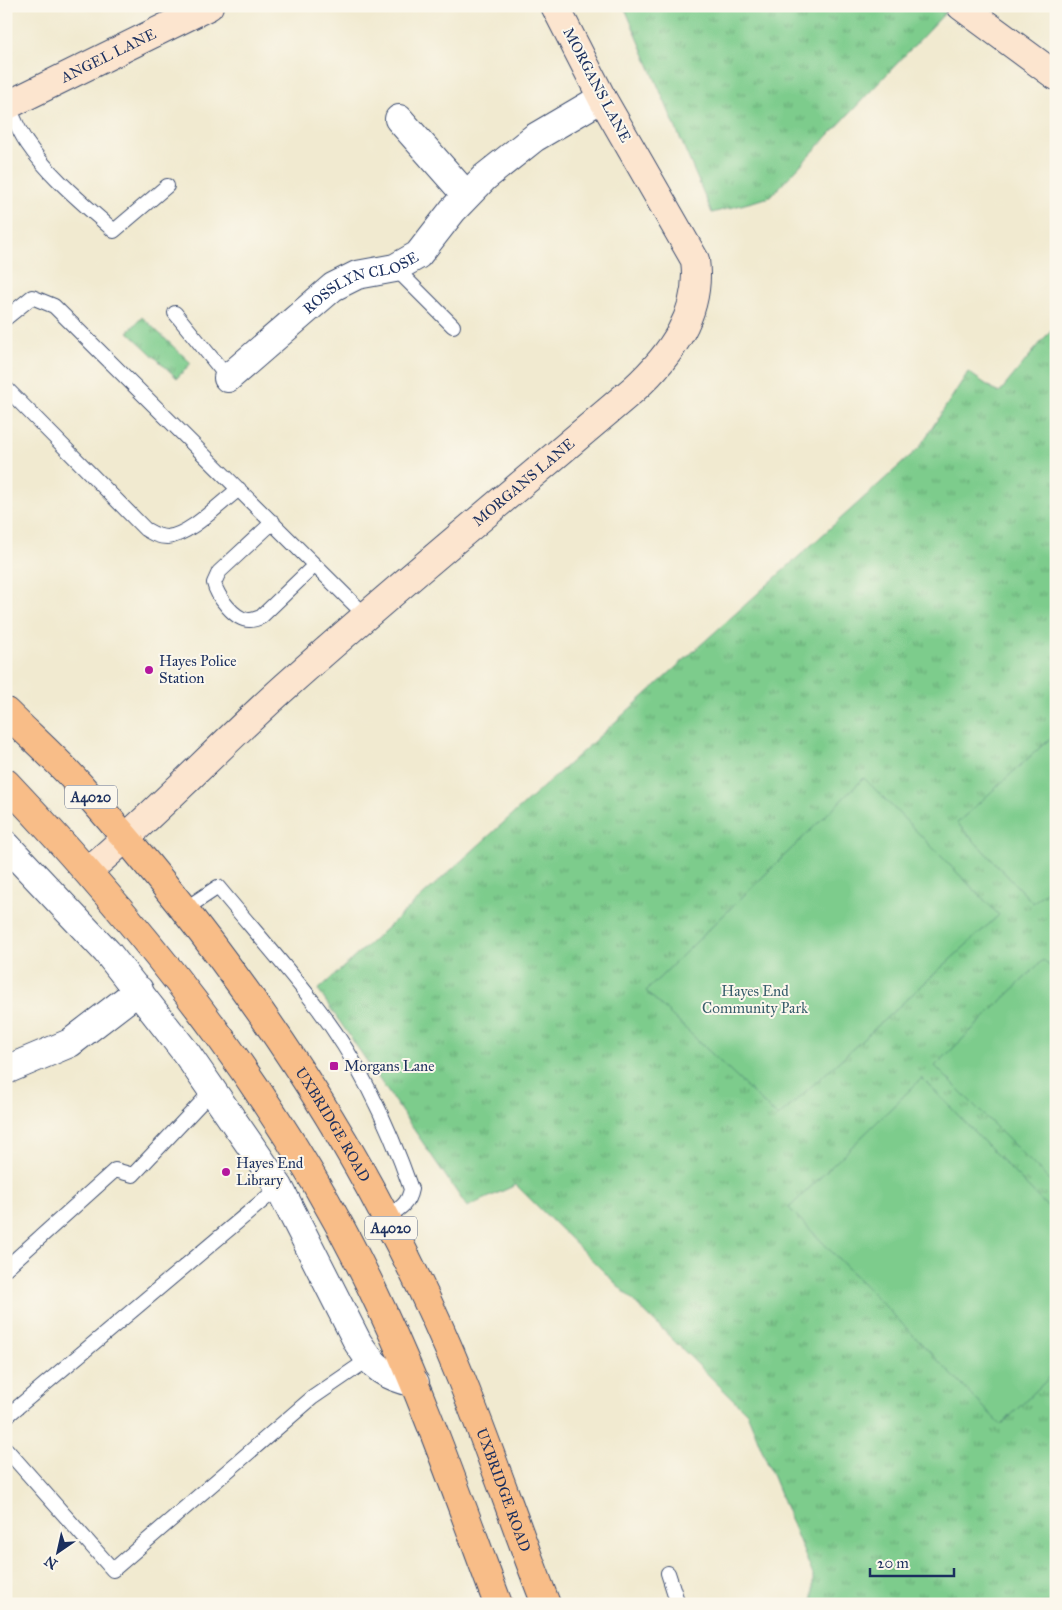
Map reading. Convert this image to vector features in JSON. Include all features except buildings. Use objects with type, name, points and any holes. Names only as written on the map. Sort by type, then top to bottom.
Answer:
[{"type":"main road","name":"UXBRIDGE ROAD","points":[[6,712],[83,788],[185,909],[229,966],[306,1080],[350,1152],[386,1217],[462,1380],[546,1604]]},
{"type":"main road","name":"A4020","points":[[6,783],[88,871],[192,997],[236,1057],[285,1132],[348,1241],[415,1383],[498,1604]]},
{"type":"street","name":"ANGEL LANE","points":[[7,106],[209,6]]},
{"type":"street","name":"MORGANS LANE","points":[[88,871],[126,839],[226,742],[365,616],[634,389],[671,348],[688,319],[696,286],[695,260],[602,98],[555,6]]},
{"type":"street","points":[[961,6],[1056,76]]},
{"type":"street","name":"ROSSLYN CLOSE","points":[[228,378],[332,287],[357,275],[395,268],[413,259],[427,246],[466,195],[492,171],[534,138],[602,98]]},
{"type":"street","points":[[399,119],[466,195]]},
{"type":"street","points":[[6,845],[73,914],[140,990],[212,1091],[279,1186],[358,1343],[369,1359],[380,1371],[394,1378],[415,1383]]},
{"type":"street","points":[[6,1070],[70,1043],[140,990]]},
{"type":"lane","points":[[7,106],[25,141],[35,155],[61,183],[114,231],[167,186]]},
{"type":"lane","points":[[395,268],[453,326]]},
{"type":"lane","points":[[6,318],[32,297],[54,306],[365,616]]},
{"type":"lane","name":"ROSSLYN CLOSE","points":[[175,313],[228,378]]},
{"type":"lane","points":[[6,388],[144,529],[157,536],[168,537],[190,528],[238,489]]},
{"type":"lane","points":[[272,522],[219,572],[214,583],[216,591],[239,618],[250,620],[262,617],[315,565]]},
{"type":"lane","points":[[185,909],[218,886],[318,1008],[343,1046],[374,1102],[411,1189],[409,1199],[403,1208],[386,1217]]},
{"type":"lane","points":[[6,1268],[115,1170],[133,1175],[212,1091]]},
{"type":"lane","points":[[6,1416],[279,1186]]},
{"type":"lane","points":[[6,1449],[113,1570],[312,1398],[369,1359]]},
{"type":"lane","points":[[668,1572],[678,1604]]},
{"type":"green space","points":[[624,6],[920,6],[946,12],[770,197],[712,213]]},
{"type":"green space","points":[[142,317],[191,363],[177,378],[128,332]]},
{"type":"green space","name":"Hayes End Community Park","points":[[1056,324],[1056,1604],[813,1604],[813,1575],[747,1413],[516,1185],[467,1207],[318,990],[919,448],[968,372],[999,393]]},
{"type":"green space","points":[[1056,733],[1056,882],[1033,903],[957,823]]},
{"type":"green space","points":[[864,778],[999,915],[778,1117],[646,991]]},
{"type":"green space","points":[[1043,960],[1056,972],[1056,1187],[935,1066]]},
{"type":"green space","points":[[922,1078],[1056,1216],[1056,1371],[1001,1425],[789,1208]]},
{"type":"place","name":"Hayes Police Station","points":[[149,670]]},
{"type":"place","name":"Morgans Lane","points":[[334,1066]]},
{"type":"place","name":"Hayes End Library","points":[[226,1172]]}]
